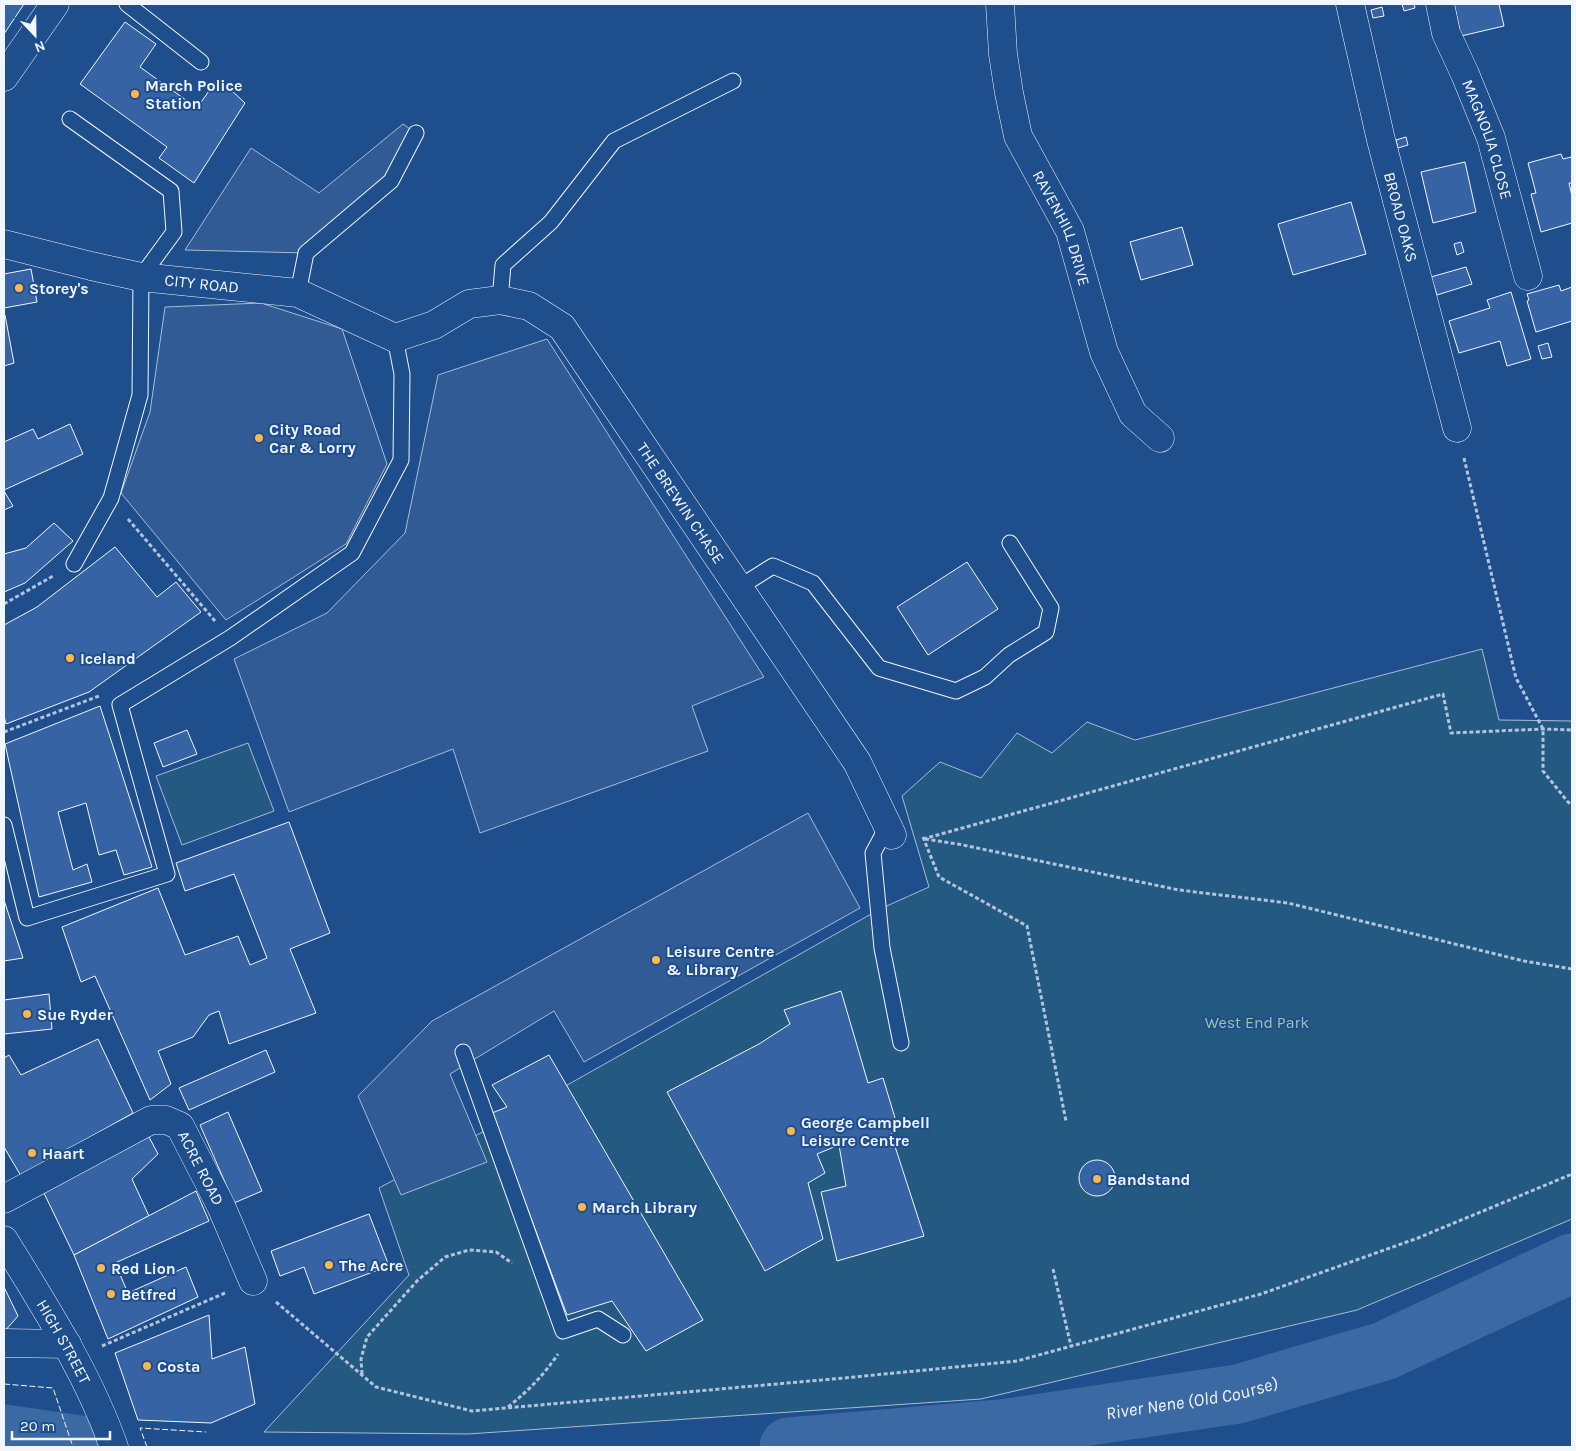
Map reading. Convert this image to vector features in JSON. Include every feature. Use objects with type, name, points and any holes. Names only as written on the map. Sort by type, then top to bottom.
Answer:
[{"type":"street","points":[[4,76],[55,4]]},
{"type":"street","name":"RAVENHILL DRIVE","points":[[1000,4],[1008,93],[1018,136],[1070,231],[1104,352],[1132,414],[1160,438]]},
{"type":"street","name":"BROAD OAKS","points":[[1350,4],[1381,140],[1456,428]]},
{"type":"street","name":"MAGNOLIA CLOSE","points":[[1440,4],[1446,33],[1491,138],[1528,276]]},
{"type":"street","name":"CITY ROAD","points":[[4,244],[140,277],[298,293],[395,338]]},
{"type":"street","name":"THE BREWIN CHASE","points":[[395,338],[434,325],[469,304],[500,300],[530,306],[562,327],[857,762],[890,830]]},
{"type":"street","name":"ACRE ROAD","points":[[4,1199],[151,1120],[166,1120],[180,1126],[221,1206],[253,1282]]},
{"type":"street","name":"HIGH STREET","points":[[4,1240],[71,1351],[110,1437]]},
{"type":"street","points":[[4,1343],[71,1351]]},
{"type":"lane","points":[[127,4],[201,62]]},
{"type":"lane","points":[[500,300],[503,265],[551,222],[614,141],[733,81]]},
{"type":"lane","points":[[70,119],[171,191],[174,232],[140,277],[140,395],[110,498],[74,564]]},
{"type":"lane","points":[[298,293],[306,253],[391,181],[416,133]]},
{"type":"lane","points":[[4,825],[28,918],[167,874],[120,705],[230,638],[352,554],[401,460],[402,374],[395,338]]},
{"type":"lane","points":[[738,588],[772,566],[813,583],[879,668],[956,691],[985,677],[1009,655],[1046,632],[1050,608],[1010,543]]},
{"type":"lane","points":[[890,830],[873,853],[882,948],[901,1043]]},
{"type":"lane","points":[[463,1052],[564,1332],[598,1319],[623,1335]]},
{"type":"path","points":[[1456,428],[1516,678],[1543,729],[1543,770],[1572,805]]},
{"type":"path","points":[[110,498],[230,638]]},
{"type":"path","points":[[4,604],[74,564]]},
{"type":"path","points":[[923,839],[1443,694],[1451,733],[1543,729],[1572,730]]},
{"type":"path","points":[[4,732],[99,696],[120,705]]},
{"type":"path","points":[[890,830],[923,839],[958,844],[1179,890],[1288,904],[1524,961],[1572,969]]},
{"type":"path","points":[[920,831],[940,877],[1026,926],[1066,1121]]},
{"type":"path","points":[[71,1351],[253,1282],[376,1387],[472,1411],[1017,1361],[1261,1294],[1418,1238],[1572,1174]]},
{"type":"path","points":[[362,1375],[361,1359],[367,1337],[417,1281],[445,1257],[469,1250],[496,1252],[528,1273],[550,1296]]},
{"type":"path","points":[[1053,1269],[1071,1346]]},
{"type":"path","points":[[507,1408],[529,1390],[545,1373],[559,1352],[564,1332]]},
{"type":"green space","name":"West End Park","points":[[1482,649],[1499,720],[1572,721],[1572,1219],[1357,1310],[981,1399],[468,1434],[264,1432],[409,1275],[379,1188],[514,1115],[880,909],[929,887],[902,796],[940,762],[981,778],[1017,733],[1052,753],[1087,722],[1135,740]]},
{"type":"green space","points":[[248,743],[274,811],[182,845],[156,776]]},
{"type":"shaded area","points":[[403,124],[416,133],[391,181],[306,253],[185,250],[251,148],[319,193]]},
{"type":"shaded area","name":"City Road Car & Lorry","points":[[261,303],[342,329],[387,464],[346,544],[226,620],[121,493],[150,412],[165,307]]},
{"type":"shaded area","points":[[547,339],[764,677],[692,706],[708,751],[480,833],[453,749],[289,812],[234,659],[327,613],[405,533],[438,375]]},
{"type":"shaded area","name":"Leisure Centre & Library","points":[[808,813],[860,908],[584,1062],[554,1011],[450,1074],[487,1162],[401,1195],[358,1096],[432,1021]]},
{"type":"building","points":[[4,4],[24,4],[4,34]]},
{"type":"building","points":[[1402,4],[1414,4],[1415,8],[1404,11]]},
{"type":"building","points":[[1454,4],[1499,4],[1504,26],[1461,36]]},
{"type":"building","points":[[1382,7],[1384,16],[1373,18],[1371,10]]},
{"type":"building","name":"March Police Station","points":[[125,22],[156,44],[140,67],[197,108],[218,78],[245,103],[194,183],[159,158],[167,147],[80,84]]},
{"type":"building","points":[[1406,137],[1408,145],[1398,148],[1396,140]]},
{"type":"building","points":[[1561,154],[1563,159],[1571,157],[1572,160],[1572,183],[1569,183],[1572,196],[1572,223],[1541,232],[1531,194],[1536,193],[1528,163]]},
{"type":"building","points":[[1465,162],[1476,212],[1433,223],[1421,172]]},
{"type":"building","points":[[1351,202],[1366,254],[1293,275],[1278,224]]},
{"type":"building","points":[[1182,227],[1193,265],[1141,280],[1130,242]]},
{"type":"building","points":[[1461,242],[1464,252],[1457,255],[1454,244]]},
{"type":"building","points":[[1466,267],[1472,284],[1437,295],[1431,277]]},
{"type":"building","name":"Storey's","points":[[31,269],[37,302],[4,308],[4,274]]},
{"type":"building","points":[[1559,285],[1561,291],[1572,287],[1572,321],[1536,332],[1527,301],[1529,300],[1527,294]]},
{"type":"building","points":[[1511,292],[1531,359],[1507,366],[1500,341],[1459,353],[1449,321],[1490,308],[1487,300]]},
{"type":"building","points":[[4,316],[14,363],[4,366]]},
{"type":"building","points":[[1548,343],[1552,357],[1542,359],[1538,346]]},
{"type":"building","points":[[70,424],[83,454],[4,490],[4,442],[33,429],[38,439]]},
{"type":"building","points":[[4,491],[13,506],[4,510]]},
{"type":"building","points":[[54,523],[73,541],[25,583],[4,592],[4,554],[26,548]]},
{"type":"building","name":"Iceland","points":[[115,547],[157,597],[176,582],[201,612],[89,692],[6,724],[4,716],[4,625],[37,607]]},
{"type":"building","points":[[967,562],[998,609],[928,655],[897,607]]},
{"type":"building","points":[[100,706],[152,867],[124,875],[116,850],[99,855],[86,803],[58,812],[73,870],[87,864],[92,882],[39,897],[5,744]]},
{"type":"building","points":[[187,730],[197,754],[163,767],[154,743]]},
{"type":"building","points":[[289,822],[330,933],[290,949],[316,1013],[229,1044],[219,1011],[209,1015],[193,1037],[158,1051],[171,1084],[150,1100],[95,976],[81,982],[62,927],[158,888],[185,955],[238,936],[250,965],[267,958],[234,874],[185,891],[176,863]]},
{"type":"building","points":[[4,900],[23,958],[4,961]]},
{"type":"building","name":"George Campbell Leisure Centre","points":[[841,991],[868,1083],[883,1078],[898,1128],[891,1134],[924,1236],[837,1261],[821,1192],[846,1186],[839,1145],[817,1154],[825,1173],[808,1183],[823,1239],[765,1271],[667,1092],[759,1044],[790,1024],[784,1010]]},
{"type":"building","name":"Sue Ryder","points":[[49,994],[52,1029],[4,1034],[4,1000]]},
{"type":"building","points":[[98,1039],[133,1113],[21,1176],[4,1147],[4,1058],[9,1055],[21,1075]]},
{"type":"building","points":[[266,1050],[275,1072],[189,1110],[179,1088]]},
{"type":"building","name":"March Library","points":[[549,1055],[703,1320],[646,1351],[612,1301],[567,1315],[492,1113],[507,1107],[492,1085]]},
{"type":"building","points":[[228,1112],[262,1191],[234,1203],[200,1125]]},
{"type":"building","points":[[149,1137],[158,1154],[132,1179],[149,1216],[74,1255],[41,1187],[81,1164]]},
{"type":"building","name":"Bandstand","points":[[1097,1160],[1109,1166],[1115,1178],[1109,1190],[1097,1196],[1085,1190],[1079,1178],[1085,1166]]},
{"type":"building","points":[[196,1191],[209,1221],[115,1263],[128,1293],[186,1267],[198,1297],[108,1339],[74,1255]]},
{"type":"building","points":[[369,1214],[389,1266],[314,1294],[304,1267],[280,1276],[271,1251]]},
{"type":"building","points":[[4,1287],[18,1316],[4,1332]]},
{"type":"building","points":[[209,1315],[212,1359],[245,1347],[255,1404],[211,1423],[138,1420],[115,1353]]},
{"type":"waterway","name":"River Nene (Old Course)","points":[[789,1447],[1001,1429],[1238,1394],[1384,1351],[1572,1263]]},
{"type":"waterway","name":"River Nene (Old Course)","points":[[4,1434],[94,1447]]},
{"type":"fence","points":[[4,1384],[53,1388],[73,1447]]},
{"type":"fence","points":[[147,1447],[140,1428],[206,1432]]},
{"type":"place","name":"March Police Station","points":[[135,94]]},
{"type":"place","name":"Storey's","points":[[19,288]]},
{"type":"place","name":"City Road Car & Lorry","points":[[259,438]]},
{"type":"place","name":"Iceland","points":[[70,658]]},
{"type":"place","name":"Leisure Centre & Library","points":[[656,960]]},
{"type":"place","name":"Sue Ryder","points":[[27,1014]]},
{"type":"place","name":"George Campbell Leisure Centre","points":[[791,1131]]},
{"type":"place","name":"Haart","points":[[32,1153]]},
{"type":"place","name":"Bandstand","points":[[1097,1179]]},
{"type":"place","name":"March Library","points":[[582,1207]]},
{"type":"place","name":"The Acre","points":[[329,1265]]},
{"type":"place","name":"Red Lion","points":[[101,1268]]},
{"type":"place","name":"Betfred","points":[[111,1294]]},
{"type":"place","name":"Costa","points":[[147,1366]]}]
